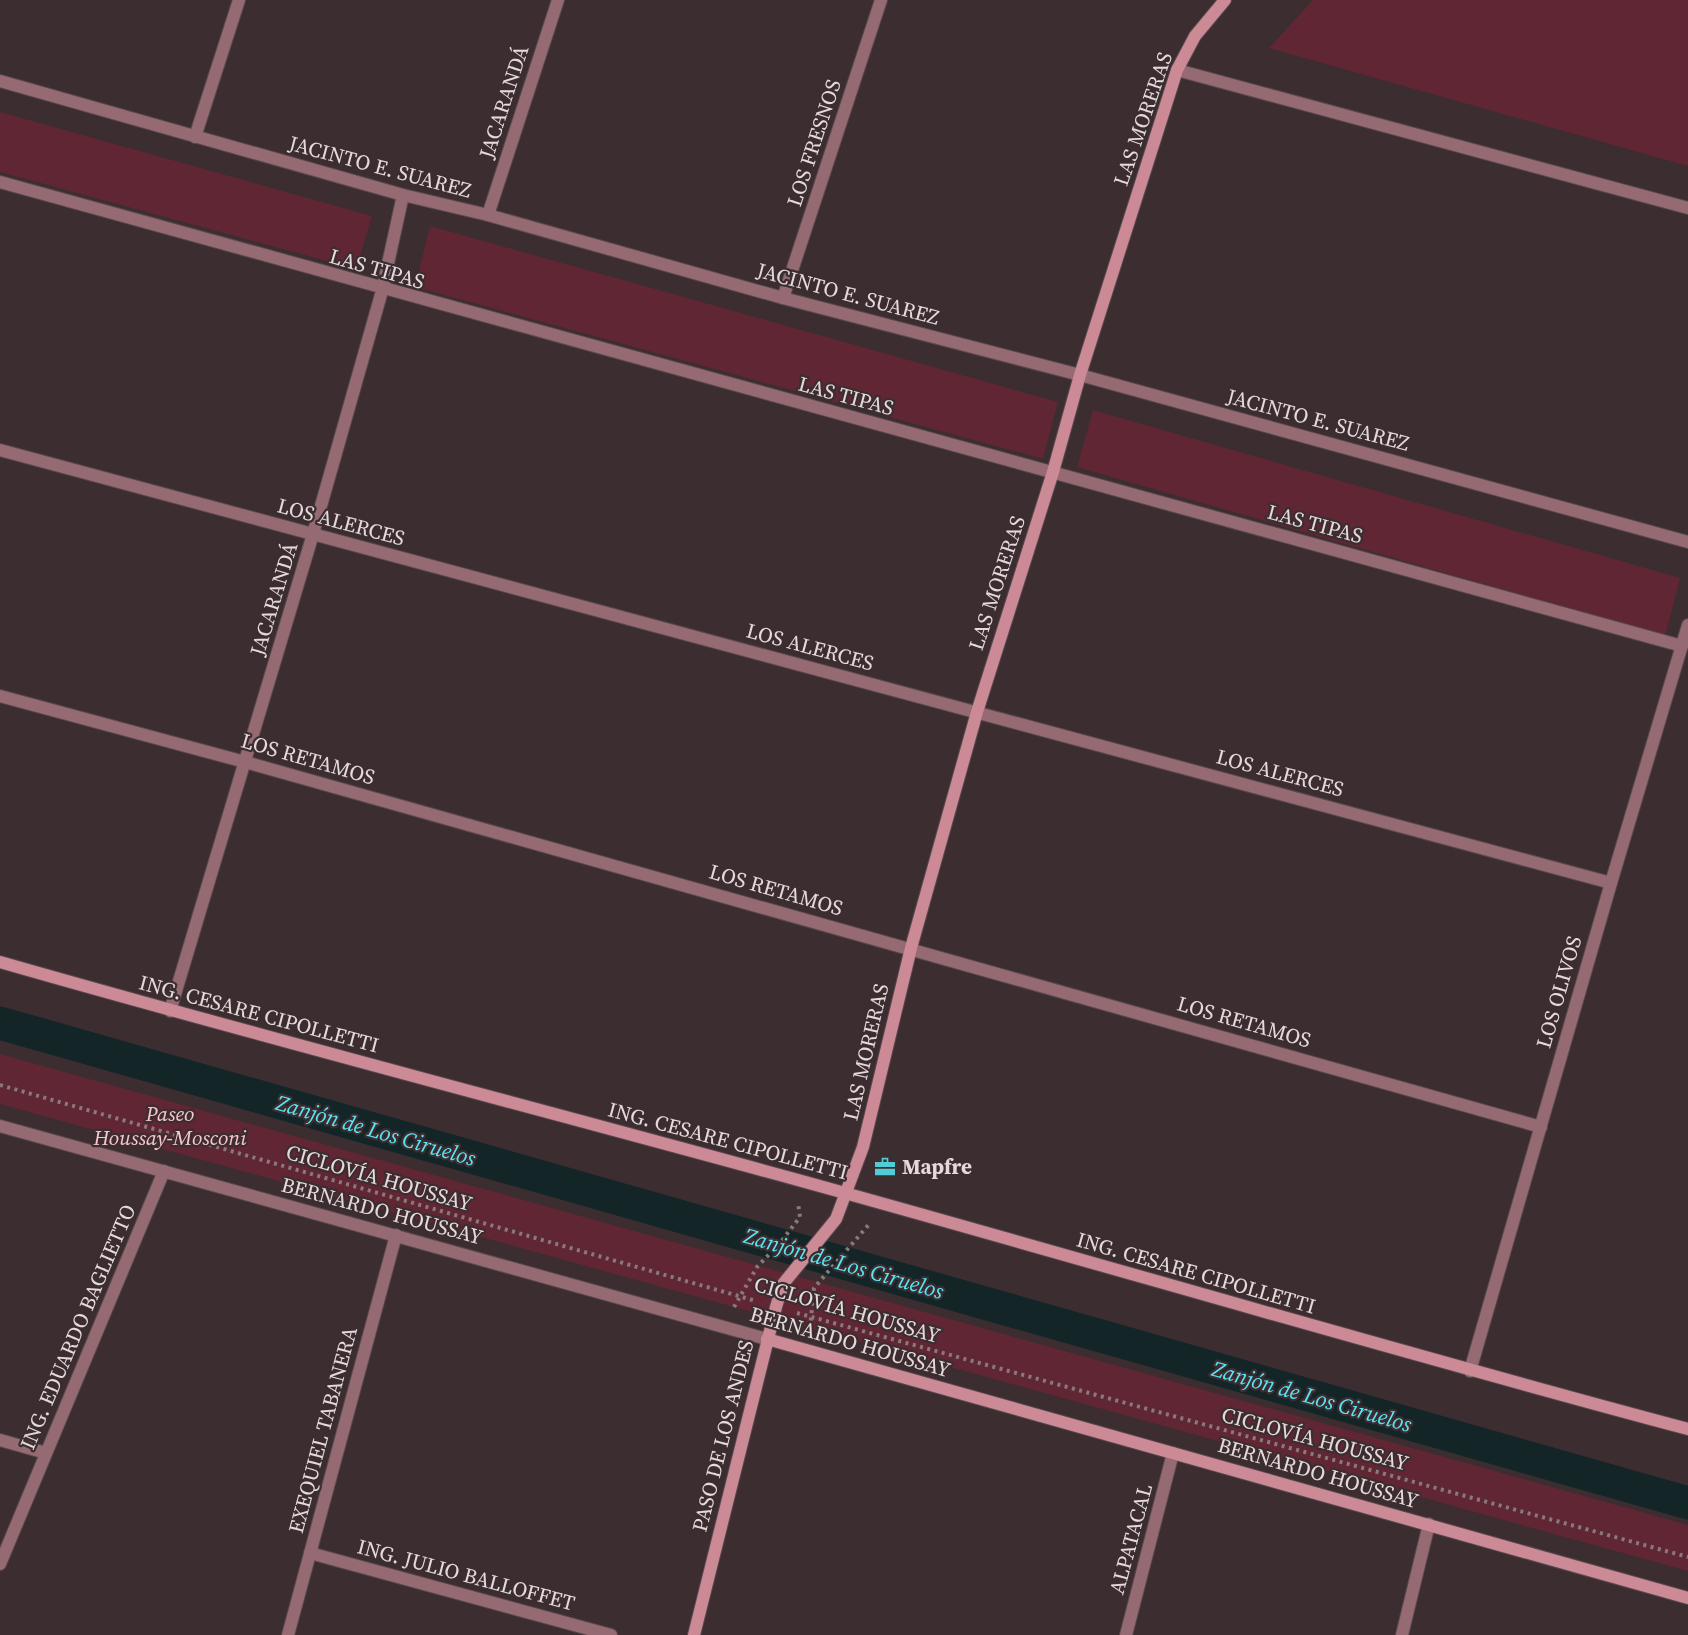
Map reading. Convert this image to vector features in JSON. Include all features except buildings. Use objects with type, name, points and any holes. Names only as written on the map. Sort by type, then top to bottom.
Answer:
[{"type":"street","points":[[195,137],[239,0]]},
{"type":"street","name":"JACARANDÁ","points":[[488,215],[558,0]]},
{"type":"street","name":"LOS FRESNOS","points":[[783,298],[881,0]]},
{"type":"street","name":"LAS MORERAS","points":[[846,1194],[863,1147],[911,948],[977,712],[1053,472],[1080,375],[1177,70],[1195,36],[1225,0]]},
{"type":"street","points":[[1177,70],[1688,208]]},
{"type":"street","name":"JACINTO E. SUAREZ","points":[[0,81],[403,195],[488,215],[783,298],[1080,375],[1688,542]]},
{"type":"street","name":"LAS TIPAS","points":[[0,182],[382,291],[1053,472],[1682,646]]},
{"type":"street","name":"JACARANDÁ","points":[[170,1011],[314,534],[382,291],[403,195]]},
{"type":"street","name":"LOS ALERCES","points":[[0,450],[1611,883]]},
{"type":"street","name":"LOS OLIVOS","points":[[1470,1371],[1688,625]]},
{"type":"street","name":"LOS RETAMOS","points":[[0,696],[911,948],[1541,1127]]},
{"type":"street","name":"ING. CESARE CIPOLLETTI","points":[[0,962],[170,1011],[846,1194],[1470,1371],[1688,1429]]},
{"type":"street","name":"BERNARDO HOUSSAY","points":[[0,1126],[396,1234],[1688,1598]]},
{"type":"street","name":"ING. EDUARDO BAGLIETTO","points":[[0,1564],[164,1171]]},
{"type":"street","name":"PASO DE LOS ANDES","points":[[694,1635],[767,1339],[783,1284],[836,1219],[846,1194]]},
{"type":"street","name":"EXEQUIEL TABANERA","points":[[288,1635],[396,1234]]},
{"type":"street","points":[[0,1440],[46,1453]]},
{"type":"street","name":"ALPATACAL","points":[[1126,1635],[1173,1453]]},
{"type":"street","points":[[1402,1635],[1429,1524]]},
{"type":"street","name":"ING. JULIO BALLOFFET","points":[[310,1553],[611,1635]]},
{"type":"path","name":"CICLOVÍA HOUSSAY","points":[[0,1085],[811,1317],[1688,1557]]},
{"type":"path","points":[[723,1326],[757,1267],[800,1217]]},
{"type":"path","points":[[807,1350],[814,1288],[866,1229]]},
{"type":"green space","points":[[1313,0],[1688,0],[1688,166],[1269,48]]},
{"type":"green space","points":[[0,112],[372,216],[356,269],[0,172]]},
{"type":"green space","points":[[430,226],[1058,402],[1043,459],[415,287]]},
{"type":"green space","points":[[1093,410],[1680,578],[1665,636],[1077,467]]},
{"type":"green space","name":"Paseo Houssay-Mosconi","points":[[0,1054],[1688,1525],[1688,1571],[0,1104]]},
{"type":"waterway","name":"Zanjón de Los Ciruelos","points":[[0,1023],[1688,1503]]},
{"type":"place","name":"Mapfre","points":[[885,1167]]}]
